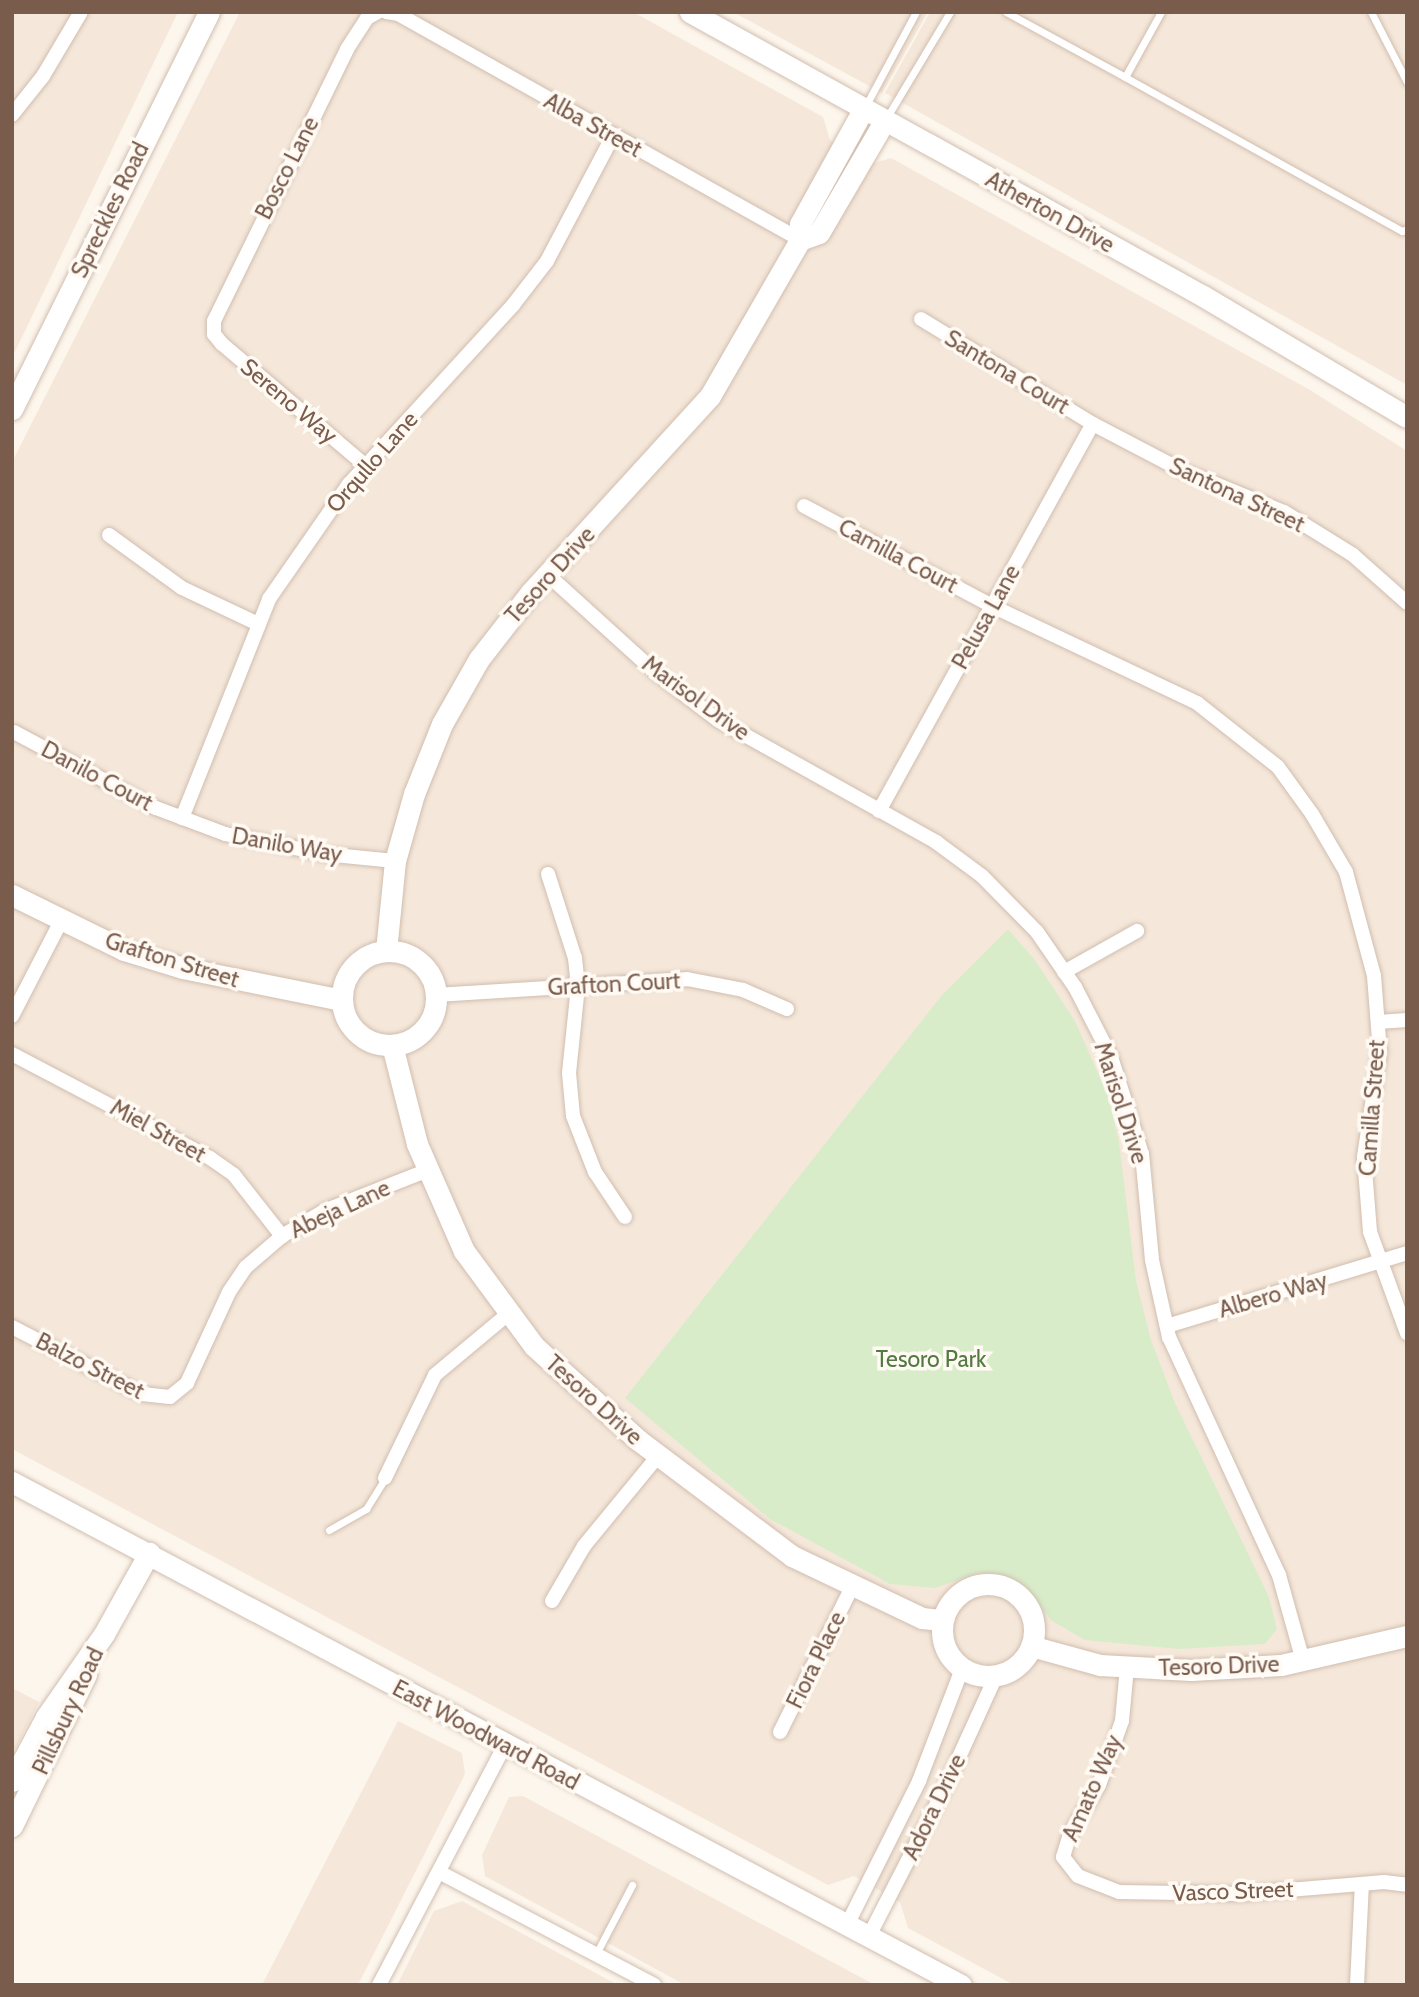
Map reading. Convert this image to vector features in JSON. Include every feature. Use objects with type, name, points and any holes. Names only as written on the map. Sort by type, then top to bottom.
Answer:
[{"type":"street","points":[[12,115],[43,76],[81,12]]},
{"type":"street","name":"Spreckles Road","points":[[12,409],[209,12]]},
{"type":"street","name":"Bosco Lane","points":[[214,334],[221,299],[347,49],[367,18],[378,12]]},
{"type":"street","name":"Alba Street","points":[[386,12],[398,14],[800,240]]},
{"type":"street","name":"Atherton Drive","points":[[690,12],[1203,296],[1407,417]]},
{"type":"street","name":"Tesoro Drive","points":[[386,951],[396,862],[414,794],[442,724],[479,659],[548,575],[710,396],[800,240],[800,224],[864,108]]},
{"type":"street","name":"Tesoro Drive","points":[[800,240],[819,233],[885,120]]},
{"type":"street","name":"Orqullo Lane","points":[[182,818],[269,599],[309,536],[366,466],[513,305],[547,261],[613,136]]},
{"type":"street","name":"Santona Court","points":[[921,319],[1093,425]]},
{"type":"street","name":"Sereno Way","points":[[214,334],[366,466]]},
{"type":"street","name":"Santona Street","points":[[1093,425],[1179,470],[1284,512],[1353,555],[1407,603]]},
{"type":"street","name":"Pelusa Lane","points":[[880,811],[1093,425]]},
{"type":"street","name":"Camilla Court","points":[[804,506],[992,606]]},
{"type":"street","points":[[109,535],[182,588],[258,624]]},
{"type":"street","name":"Marisol Drive","points":[[548,575],[656,673],[718,720],[936,842],[982,876],[1037,932],[1064,972],[1111,1057],[1142,1154],[1152,1260],[1167,1326],[1279,1575],[1303,1661]]},
{"type":"street","name":"Camilla Street","points":[[992,606],[1197,704],[1278,767],[1346,872],[1374,976],[1380,1052],[1364,1157],[1370,1232],[1407,1333]]},
{"type":"street","name":"Danilo Court","points":[[14,732],[182,818]]},
{"type":"street","name":"Danilo Way","points":[[182,818],[262,842],[396,862]]},
{"type":"street","points":[[548,874],[575,958],[578,986],[569,1073],[573,1116],[595,1172],[625,1217]]},
{"type":"street","name":"Grafton Street","points":[[12,895],[124,950],[183,968],[341,1000]]},
{"type":"street","points":[[12,1016],[61,921]]},
{"type":"street","points":[[1064,972],[1137,931]]},
{"type":"street","points":[[386,951],[420,963],[436,995],[424,1029],[392,1045],[376,1043],[357,1033],[345,1017],[341,1000],[344,982],[354,966],[369,955],[386,951]]},
{"type":"street","name":"Grafton Court","points":[[436,995],[709,981],[787,1009]]},
{"type":"street","points":[[1377,1023],[1407,1020]]},
{"type":"street","name":"Tesoro Drive","points":[[392,1045],[428,1170],[464,1251],[534,1346],[590,1400],[658,1456],[792,1556],[852,1587],[922,1618],[942,1620]]},
{"type":"street","name":"Miel Street","points":[[12,1054],[210,1158],[234,1175],[282,1236]]},
{"type":"street","name":"Abeja Lane","points":[[170,1397],[187,1383],[229,1292],[246,1267],[282,1236],[324,1211],[428,1170]]},
{"type":"street","name":"Albero Way","points":[[1167,1326],[1380,1264],[1407,1253]]},
{"type":"street","points":[[385,1478],[435,1374],[508,1314]]},
{"type":"street","name":"Balzo Street","points":[[12,1327],[142,1394],[170,1397]]},
{"type":"street","points":[[552,1601],[583,1546],[658,1456]]},
{"type":"street","name":"East Woodward Road","points":[[12,1482],[961,1985]]},
{"type":"street","name":"Pillsbury Road","points":[[12,1826],[64,1727],[104,1634],[149,1553]]},
{"type":"street","points":[[1000,1586],[1025,1602],[1032,1616],[1031,1646],[1018,1665],[996,1675],[962,1669],[945,1647],[942,1620],[953,1600],[971,1587],[1000,1586]]},
{"type":"street","name":"Fiora Place","points":[[780,1732],[852,1587]]},
{"type":"street","name":"Pillsbury Road","points":[[12,1781],[46,1717],[104,1634]]},
{"type":"street","name":"Tesoro Drive","points":[[1031,1646],[1100,1665],[1191,1671],[1303,1661],[1407,1636]]},
{"type":"street","name":"Amato Way","points":[[1066,1866],[1063,1857],[1070,1834],[1098,1785],[1122,1721],[1128,1667]]},
{"type":"street","name":"Adora Drive","points":[[847,1925],[919,1781],[962,1669]]},
{"type":"street","name":"Adora Drive","points":[[869,1936],[944,1790],[996,1675]]},
{"type":"street","points":[[379,1985],[505,1745]]},
{"type":"street","name":"Vasco Street","points":[[1066,1866],[1091,1885],[1119,1892],[1241,1894],[1362,1884],[1407,1885]]},
{"type":"street","points":[[439,1872],[654,1985]]},
{"type":"street","points":[[1357,1985],[1362,1884]]},
{"type":"lane","points":[[864,108],[916,12]]},
{"type":"lane","points":[[885,120],[950,12]]},
{"type":"lane","points":[[1006,12],[1402,231],[1407,229]]},
{"type":"lane","points":[[1125,77],[1161,12]]},
{"type":"lane","points":[[1371,12],[1407,82]]},
{"type":"lane","points":[[329,1530],[366,1509],[385,1478]]},
{"type":"lane","points":[[596,1954],[632,1885]]},
{"type":"shaded area","points":[[12,12],[178,12],[12,358]]},
{"type":"shaded area","points":[[240,12],[633,12],[823,117],[830,140],[871,164],[891,158],[1310,390],[1407,451],[1407,1985],[1014,1985],[908,1928],[900,1902],[854,1876],[828,1885],[12,1449],[12,462]]},
{"type":"shaded area","points":[[733,12],[928,12],[882,93]]},
{"type":"shaded area","points":[[930,12],[1406,12],[1407,385],[885,93]]},
{"type":"shaded area","points":[[12,1688],[39,1702],[12,1755]]},
{"type":"shaded area","points":[[398,1721],[462,1753],[465,1774],[358,1985],[262,1985]]},
{"type":"shaded area","points":[[523,1796],[875,1985],[685,1985],[485,1876],[482,1855],[509,1797]]},
{"type":"shaded area","points":[[462,1901],[618,1985],[397,1985],[434,1911]]},
{"type":"green space","name":"Tesoro Park","points":[[1008,929],[1035,960],[1075,1021],[1108,1096],[1119,1142],[1136,1281],[1151,1340],[1175,1403],[1269,1597],[1277,1629],[1265,1644],[1179,1649],[1085,1640],[1052,1621],[1021,1584],[996,1574],[978,1573],[935,1588],[890,1584],[770,1519],[625,1398],[942,995]]}]
